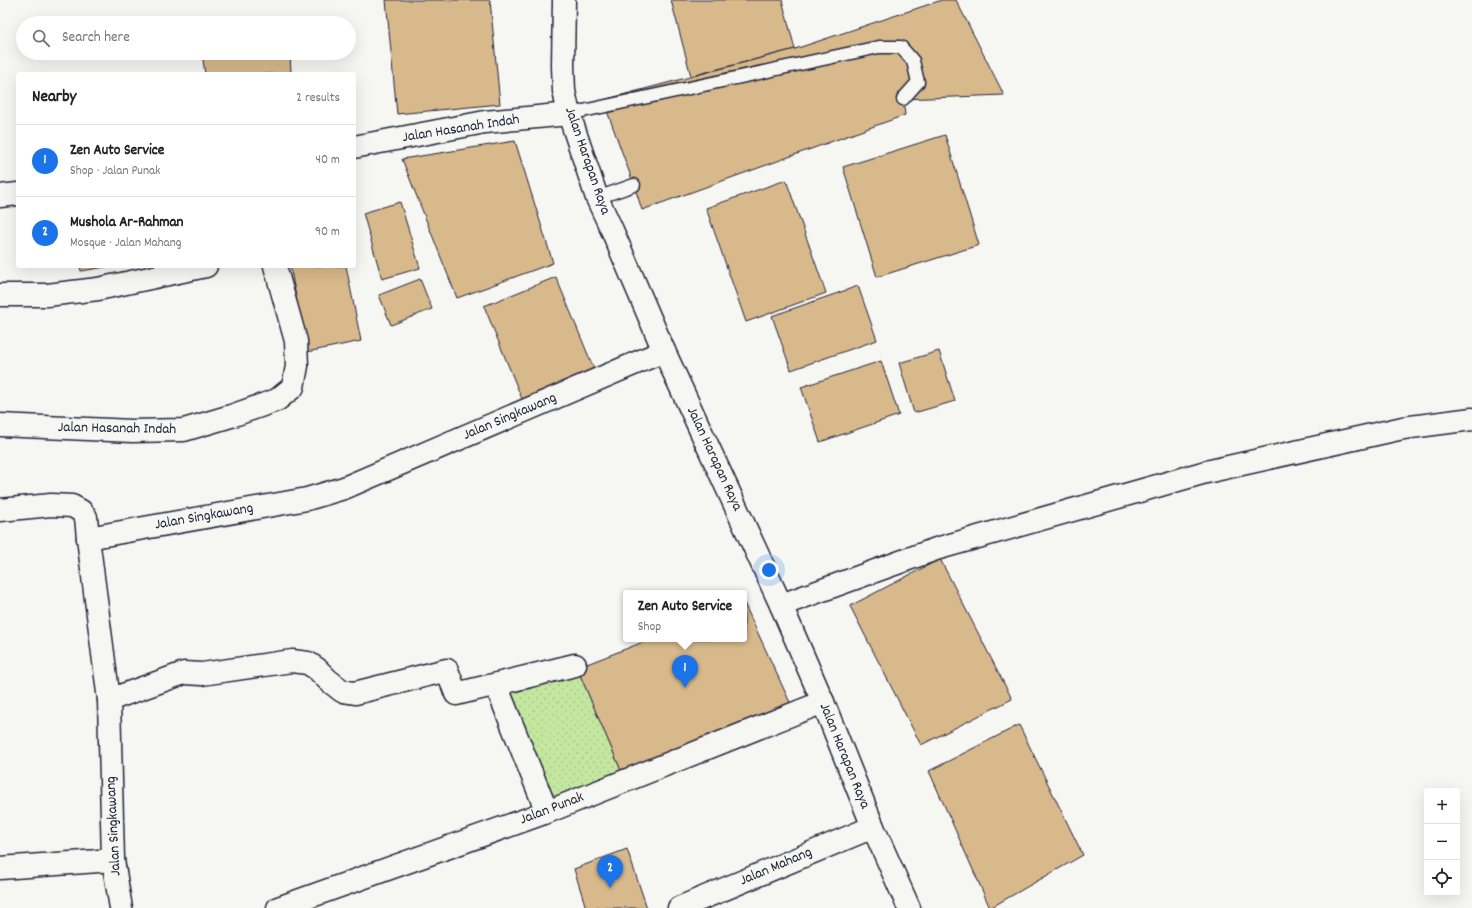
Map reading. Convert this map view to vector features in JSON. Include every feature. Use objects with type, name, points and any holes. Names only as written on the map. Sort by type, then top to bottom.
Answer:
[{"type":"street","name":"Jalan Harapan Raya","points":[[564,0],[564,91],[569,114],[597,198],[664,351],[781,605],[823,702],[873,827],[910,908]]},
{"type":"street","name":"Jalan Hasanah Indah","points":[[356,147],[485,122],[569,114]]},
{"type":"street","points":[[0,196],[16,194]]},
{"type":"street","points":[[0,295],[47,295],[98,289],[197,268]]},
{"type":"street","name":"Jalan Hasanah Indah","points":[[0,425],[132,431],[184,430],[277,400],[293,387],[297,366],[296,341],[276,268]]},
{"type":"street","name":"Jalan Singkawang","points":[[121,908],[113,860],[109,700],[88,538],[307,500],[344,488],[664,351]]},
{"type":"street","points":[[781,605],[936,549],[1206,472],[1403,428],[1472,419]]},
{"type":"street","points":[[0,510],[52,505],[72,506],[81,511],[86,517],[88,538]]},
{"type":"street","points":[[109,700],[184,673],[202,674],[292,661],[308,663],[342,690],[355,693],[447,670],[456,694],[575,665]]},
{"type":"street","points":[[496,685],[547,812]]},
{"type":"street","name":"Jalan Punak","points":[[278,908],[547,812],[823,702]]},
{"type":"street","name":"Jalan Mahang","points":[[679,908],[873,827]]},
{"type":"street","points":[[0,868],[113,860]]},
{"type":"lane","points":[[569,114],[879,47],[901,47],[913,61],[918,82],[903,99]]},
{"type":"lane","points":[[597,198],[634,185]]},
{"type":"green space","points":[[577,668],[623,775],[553,801],[511,691]]},
{"type":"building","points":[[386,0],[490,0],[500,104],[397,114]]},
{"type":"building","points":[[671,0],[782,0],[795,49],[691,76]]},
{"type":"building","points":[[942,0],[956,0],[1004,95],[903,99],[905,115],[642,210],[603,100],[795,49]]},
{"type":"building","points":[[203,60],[290,60],[291,72],[205,72]]},
{"type":"building","points":[[945,135],[979,245],[877,277],[843,167]]},
{"type":"building","points":[[515,141],[553,263],[457,298],[402,159]]},
{"type":"building","points":[[786,180],[826,293],[746,322],[706,208]]},
{"type":"building","points":[[400,202],[420,268],[382,279],[363,213]]},
{"type":"building","points":[[80,268],[100,268],[81,271]]},
{"type":"building","points":[[290,268],[346,268],[361,341],[307,352]]},
{"type":"building","points":[[556,277],[596,374],[524,404],[484,306]]},
{"type":"building","points":[[420,279],[432,309],[391,325],[379,295]]},
{"type":"building","points":[[858,286],[877,340],[791,370],[772,316]]},
{"type":"building","points":[[939,351],[955,401],[914,413],[899,363]]},
{"type":"building","points":[[881,361],[899,415],[820,442],[801,387]]},
{"type":"building","points":[[940,559],[1012,699],[921,745],[850,606]]},
{"type":"building","points":[[747,609],[793,709],[623,775],[577,668],[643,642],[747,642]]},
{"type":"building","points":[[1019,725],[1083,855],[990,908],[929,771]]},
{"type":"building","points":[[627,849],[647,908],[586,908],[574,869]]},
{"type":"place","name":"Zen Auto Service","points":[[685,688]]},
{"type":"place","name":"Mushola Ar-Rahman","points":[[610,888]]}]
